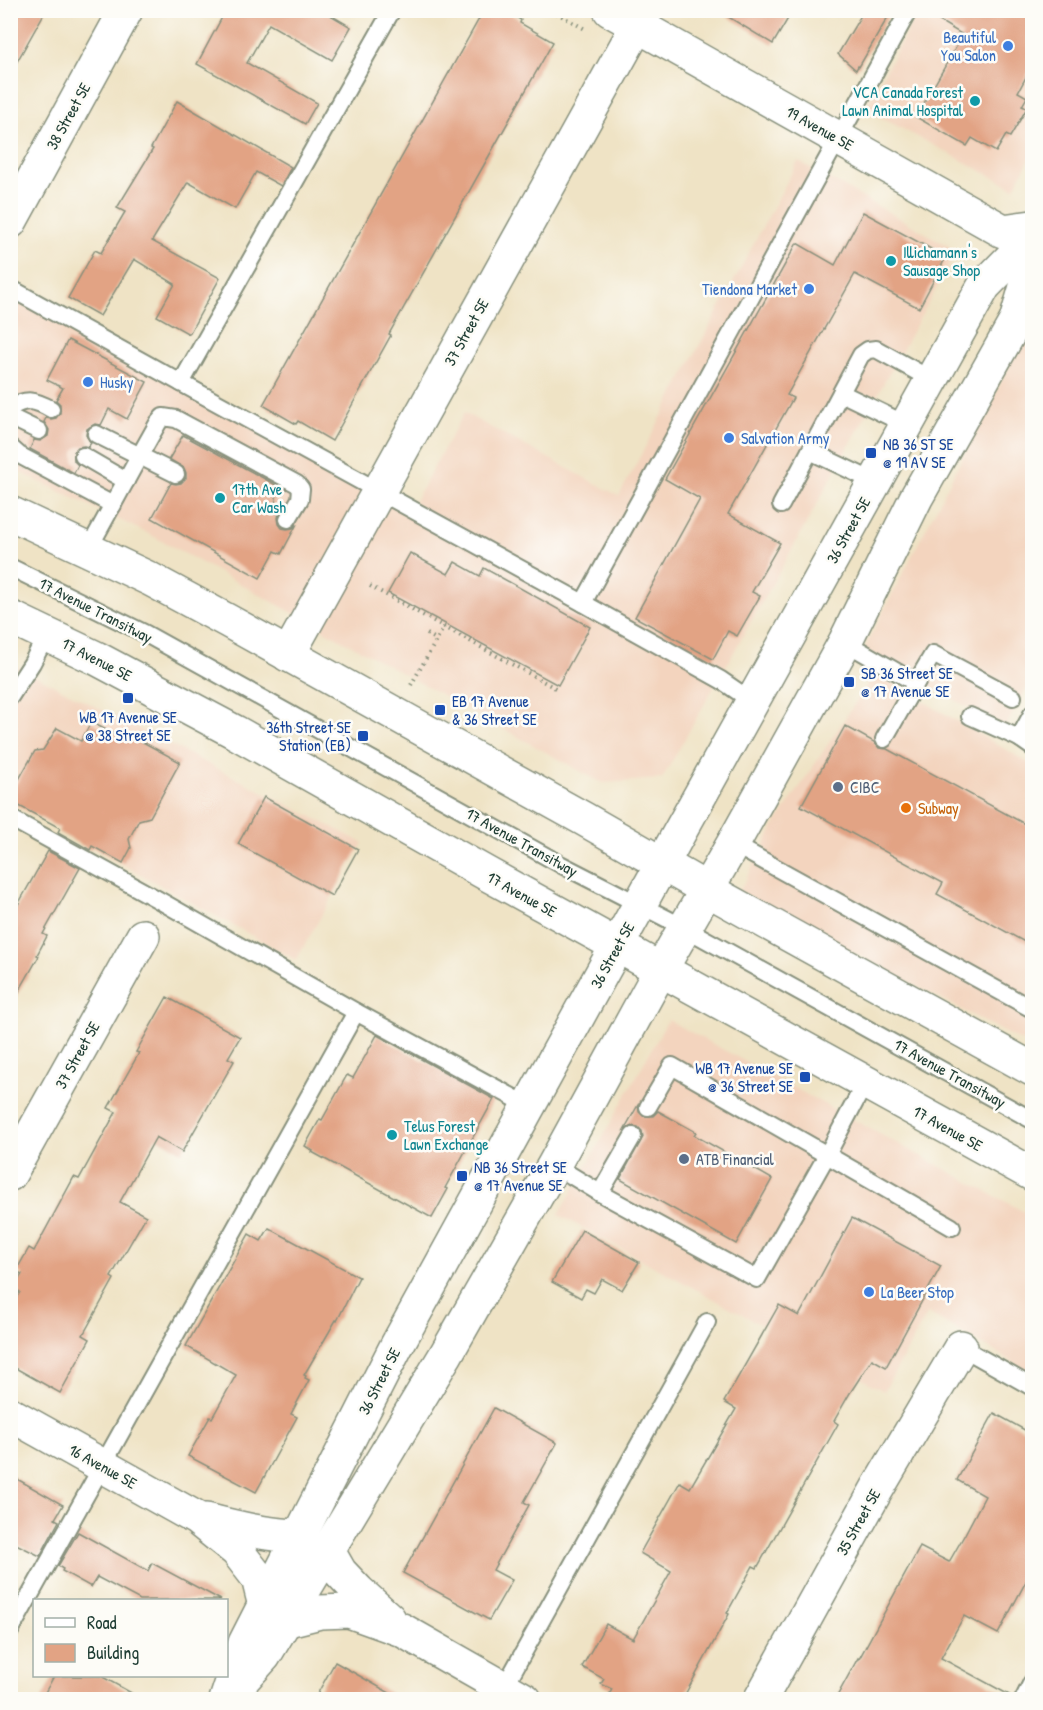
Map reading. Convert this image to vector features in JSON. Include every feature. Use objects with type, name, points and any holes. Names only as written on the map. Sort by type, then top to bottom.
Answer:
[{"type":"main road","name":"38 Street SE","points":[[10,222],[126,10]]},
{"type":"main road","name":"19 Avenue SE","points":[[631,16],[839,139],[1003,231],[1032,227]]},
{"type":"main road","name":"37 Street SE","points":[[288,655],[631,16]]},
{"type":"main road","name":"36 Street SE","points":[[228,1697],[264,1656],[274,1614],[299,1536],[396,1347],[984,286],[1032,237]]},
{"type":"main road","name":"36 Street SE","points":[[274,1614],[328,1551],[445,1356],[554,1164],[845,642],[916,498],[1016,321],[1032,266]]},
{"type":"main road","points":[[10,513],[150,579],[1032,1069]]},
{"type":"main road","name":"17 Avenue SE","points":[[10,617],[96,658],[235,732],[489,876],[1032,1174]]},
{"type":"main road","name":"37 Street SE","points":[[10,1174],[143,936]]},
{"type":"main road","name":"35 Street SE","points":[[760,1700],[876,1489],[961,1347]]},
{"type":"main road","name":"16 Avenue SE","points":[[10,1414],[196,1518],[237,1551],[258,1578],[274,1614]]},
{"type":"main road","name":"16 Avenue SE","points":[[196,1518],[243,1530],[299,1536]]},
{"type":"main road","points":[[328,1551],[340,1572],[402,1630],[509,1696]]},
{"type":"main road","points":[[274,1614],[349,1611],[402,1630]]},
{"type":"lane","points":[[181,383],[392,10]]},
{"type":"lane","points":[[583,603],[909,10]]},
{"type":"lane","points":[[10,288],[583,603],[721,680],[753,702]]},
{"type":"lane","points":[[781,505],[861,355],[868,350],[876,349],[932,380]]},
{"type":"lane","points":[[841,393],[907,425]]},
{"type":"lane","points":[[10,408],[20,402],[30,401],[40,403],[51,410]]},
{"type":"lane","points":[[10,417],[39,431]]},
{"type":"lane","points":[[88,550],[163,417],[176,419],[297,484],[301,489],[300,499],[288,519]]},
{"type":"lane","points":[[96,434],[176,474]]},
{"type":"lane","points":[[10,447],[19,455],[113,505]]},
{"type":"lane","points":[[810,451],[875,482]]},
{"type":"lane","points":[[83,456],[126,481]]},
{"type":"lane","name":"17 Avenue Transitway","points":[[10,567],[146,634],[560,864],[685,928],[1032,1120]]},
{"type":"lane","points":[[10,697],[32,663],[46,634]]},
{"type":"lane","points":[[845,642],[916,683]]},
{"type":"lane","points":[[884,740],[933,654],[1013,697]]},
{"type":"lane","points":[[970,716],[1026,742],[1032,714]]},
{"type":"lane","points":[[10,818],[529,1106]]},
{"type":"lane","points":[[733,844],[1032,1009]]},
{"type":"lane","points":[[10,1631],[356,1012]]},
{"type":"lane","points":[[648,1107],[672,1066],[952,1227]]},
{"type":"lane","points":[[554,1164],[600,1193],[757,1279],[865,1083]]},
{"type":"lane","points":[[600,1193],[633,1136]]},
{"type":"lane","points":[[509,1696],[707,1322]]},
{"type":"lane","points":[[961,1347],[1032,1387]]},
{"type":"lane","points":[[1023,1700],[1032,1682]]},
{"type":"path","points":[[370,586],[557,689]]},
{"type":"path","points":[[411,685],[444,627]]},
{"type":"path","points":[[428,634],[436,639]]},
{"type":"shaded area","points":[[918,11],[1032,11],[1032,154],[1014,188],[865,109]]},
{"type":"shaded area","points":[[798,161],[957,251],[662,779],[602,783],[151,535],[11,468],[10,292],[411,508],[464,413],[619,496]]},
{"type":"shaded area","points":[[1032,322],[1032,679],[1005,728],[864,649]]},
{"type":"shaded area","points":[[10,663],[363,843],[296,960],[11,803]]},
{"type":"shaded area","points":[[875,673],[1032,765],[1032,1047],[739,892],[776,823]]},
{"type":"shaded area","points":[[668,1020],[1032,1216],[1032,1373],[928,1313],[884,1391],[559,1215]]},
{"type":"building","points":[[10,10],[46,10],[10,74]]},
{"type":"building","points":[[226,10],[322,10],[351,27],[332,60],[269,24],[247,63],[317,103],[305,124],[197,64]]},
{"type":"building","points":[[484,10],[504,10],[521,20],[520,23],[553,42],[389,334],[391,335],[332,441],[298,421],[296,424],[263,405]]},
{"type":"building","points":[[717,10],[793,10],[773,44]]},
{"type":"building","points":[[864,10],[892,10],[856,70],[838,54]]},
{"type":"building","points":[[921,10],[1032,10],[1032,66],[1018,92],[1027,97],[1022,106],[1027,108],[1010,137],[1006,135],[996,152],[972,138],[967,146],[916,117],[963,35]]},
{"type":"building","points":[[177,101],[291,167],[281,186],[256,172],[235,209],[188,182],[152,241],[220,278],[189,334],[157,316],[175,284],[134,259],[100,316],[68,298],[95,250],[101,253],[125,212],[117,208],[153,149],[151,148]]},
{"type":"building","points":[[863,212],[946,257],[919,308],[855,274],[787,395],[793,398],[728,514],[780,543],[752,592],[760,596],[737,636],[728,631],[713,659],[635,617],[700,499],[665,479],[797,243],[835,265]]},
{"type":"building","points":[[68,340],[147,382],[127,419],[109,409],[101,425],[95,424],[87,429],[86,435],[91,443],[88,447],[78,447],[74,451],[74,461],[78,465],[74,473],[30,449],[34,440],[40,441],[48,436],[49,430],[44,422],[46,418],[56,418],[60,413],[60,404],[56,400],[63,388],[47,380]]},
{"type":"building","name":"17th Ave Car Wash","points":[[183,435],[278,486],[274,511],[279,514],[279,524],[282,528],[287,529],[297,524],[281,554],[275,551],[260,578],[152,518],[171,483],[181,483],[186,478],[184,468],[169,459]]},
{"type":"building","points":[[410,553],[448,574],[455,562],[480,576],[484,568],[590,627],[558,685],[388,593]]},
{"type":"building","points":[[91,722],[123,739],[128,734],[180,762],[150,817],[139,820],[129,839],[131,848],[123,863],[92,846],[90,850],[58,832],[60,828],[10,801],[10,795],[35,751],[43,750],[57,728],[81,741]]},
{"type":"building","points":[[845,726],[874,742],[879,748],[887,749],[1032,828],[1032,946],[937,894],[943,883],[801,806]]},
{"type":"building","points":[[264,797],[358,849],[332,896],[238,844]]},
{"type":"building","points":[[48,851],[80,868],[43,934],[47,936],[37,955],[39,956],[10,1007],[10,919]]},
{"type":"building","points":[[167,997],[240,1037],[228,1058],[234,1061],[182,1152],[156,1137],[120,1202],[146,1216],[111,1277],[114,1279],[83,1335],[90,1339],[60,1393],[10,1365],[10,1308],[20,1292],[14,1288],[22,1274],[16,1271],[29,1248],[34,1251],[74,1177],[79,1179],[116,1112],[108,1108]]},
{"type":"building","name":"Telus Forest Lawn Exchange","points":[[377,1035],[494,1099],[445,1188],[448,1189],[432,1218],[305,1146],[347,1075],[353,1078]]},
{"type":"building","name":"ATB Financial","points":[[638,1105],[639,1112],[643,1116],[653,1116],[658,1111],[696,1132],[694,1135],[772,1179],[736,1244],[620,1179],[643,1137],[638,1127],[632,1126],[624,1130]]},
{"type":"building","points":[[852,1218],[941,1266],[886,1367],[872,1359],[850,1393],[834,1421],[838,1424],[757,1568],[753,1566],[682,1700],[607,1700],[612,1689],[601,1684],[604,1679],[582,1667],[606,1624],[633,1639],[671,1571],[640,1553],[680,1482],[690,1488],[736,1409],[724,1402],[779,1305],[799,1316]]},
{"type":"building","points":[[269,1228],[359,1277],[337,1321],[304,1375],[309,1380],[291,1414],[297,1417],[256,1492],[188,1456],[236,1375],[186,1346],[249,1234],[261,1241]]},
{"type":"building","points":[[582,1230],[639,1262],[622,1290],[602,1279],[594,1293],[586,1289],[581,1298],[552,1282]]},
{"type":"building","points":[[494,1408],[557,1443],[524,1502],[529,1505],[493,1570],[512,1580],[489,1620],[403,1573]]},
{"type":"building","points":[[994,1413],[1032,1434],[1032,1570],[998,1634],[964,1616],[941,1658],[1013,1697],[1013,1700],[835,1700],[920,1547],[949,1562],[965,1534],[985,1496],[957,1480]]},
{"type":"building","points":[[10,1475],[63,1505],[55,1519],[59,1521],[40,1556],[10,1541]]},
{"type":"building","points":[[78,1532],[148,1571],[152,1563],[219,1599],[138,1599],[97,1577],[91,1587],[62,1571],[63,1569],[58,1566]]},
{"type":"building","points":[[335,1662],[402,1700],[314,1700]]},
{"type":"building","points":[[53,1677],[103,1677],[144,1700],[41,1700]]},
{"type":"place","name":"Beautiful You Salon","points":[[1008,46]]},
{"type":"place","name":"VCA Canada Forest Lawn Animal Hospital","points":[[975,101]]},
{"type":"place","name":"Illichamann's Sausage Shop","points":[[891,261]]},
{"type":"place","name":"Tiendona Market","points":[[809,289]]},
{"type":"place","name":"Husky","points":[[88,382]]},
{"type":"place","name":"Salvation Army","points":[[729,438]]},
{"type":"place","name":"NB 36 ST SE @ 19 AV SE","points":[[871,453]]},
{"type":"place","name":"17th Ave Car Wash","points":[[220,498]]},
{"type":"place","name":"SB 36 Street SE @ 17 Avenue SE","points":[[849,682]]},
{"type":"place","name":"WB 17 Avenue SE @ 38 Street SE","points":[[128,698]]},
{"type":"place","name":"EB 17 Avenue & 36 Street SE","points":[[440,710]]},
{"type":"place","name":"36th Street SE Station (EB)","points":[[363,736]]},
{"type":"place","name":"CIBC","points":[[838,787]]},
{"type":"place","name":"Subway","points":[[906,808]]},
{"type":"place","name":"WB 17 Avenue SE @ 36 Street SE","points":[[805,1077]]},
{"type":"place","name":"Telus Forest Lawn Exchange","points":[[392,1135]]},
{"type":"place","name":"ATB Financial","points":[[684,1159]]},
{"type":"place","name":"NB 36 Street SE @ 17 Avenue SE","points":[[462,1176]]},
{"type":"place","name":"La Beer Stop","points":[[869,1292]]}]
